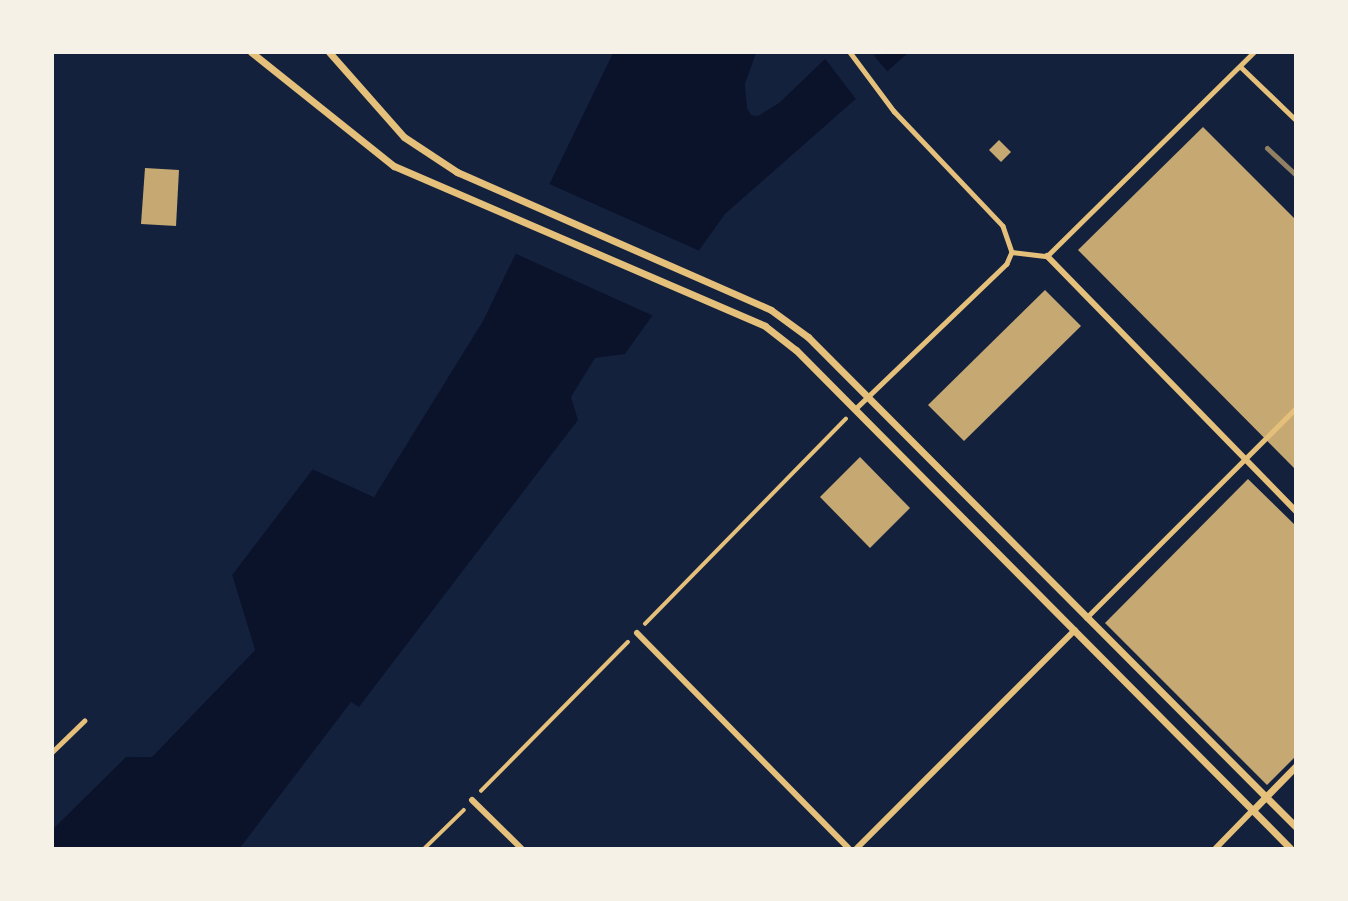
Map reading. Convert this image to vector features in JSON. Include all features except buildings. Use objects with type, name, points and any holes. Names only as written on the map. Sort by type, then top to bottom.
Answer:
[{"type":"street","points":[[251,52],[394,166],[448,192],[765,326],[857,408],[1290,849]]},
{"type":"street","points":[[329,52],[404,137],[457,172],[771,310],[808,337],[869,396],[1085,619],[1296,827]]},
{"type":"street","points":[[1047,256],[1296,511]]},
{"type":"street","points":[[857,849],[1085,619]]},
{"type":"street","points":[[636,633],[848,849]]},
{"type":"street","points":[[1216,849],[1296,766]]},
{"type":"street","points":[[472,800],[521,849]]},
{"type":"lane","points":[[850,52],[884,99],[1003,226],[1012,252],[1007,264],[857,408]]},
{"type":"lane","points":[[1012,252],[1047,256],[1254,52]]},
{"type":"lane","points":[[1241,67],[1296,120]]},
{"type":"lane","points":[[1085,619],[1296,408]]},
{"type":"lane","points":[[52,752],[84,721]]},
{"type":"water","points":[[613,53],[756,53],[745,84],[747,108],[751,115],[758,116],[779,103],[827,57],[908,53],[725,214],[625,354],[595,358],[571,397],[578,420],[359,707],[351,702],[240,848],[53,848],[53,829],[126,757],[152,756],[255,650],[232,575],[313,469],[374,497],[483,321]]},
{"type":"pier","points":[[827,52],[872,53],[890,75],[859,103],[823,56]]},
{"type":"pier","points":[[547,183],[702,252],[656,317],[514,253]]},
{"type":"pier","points":[[393,460],[374,497],[312,469],[232,575],[255,650],[152,757],[126,757],[150,753],[252,649],[228,574],[310,466],[373,493]]},
{"type":"railway","points":[[1267,148],[1296,175]]}]
